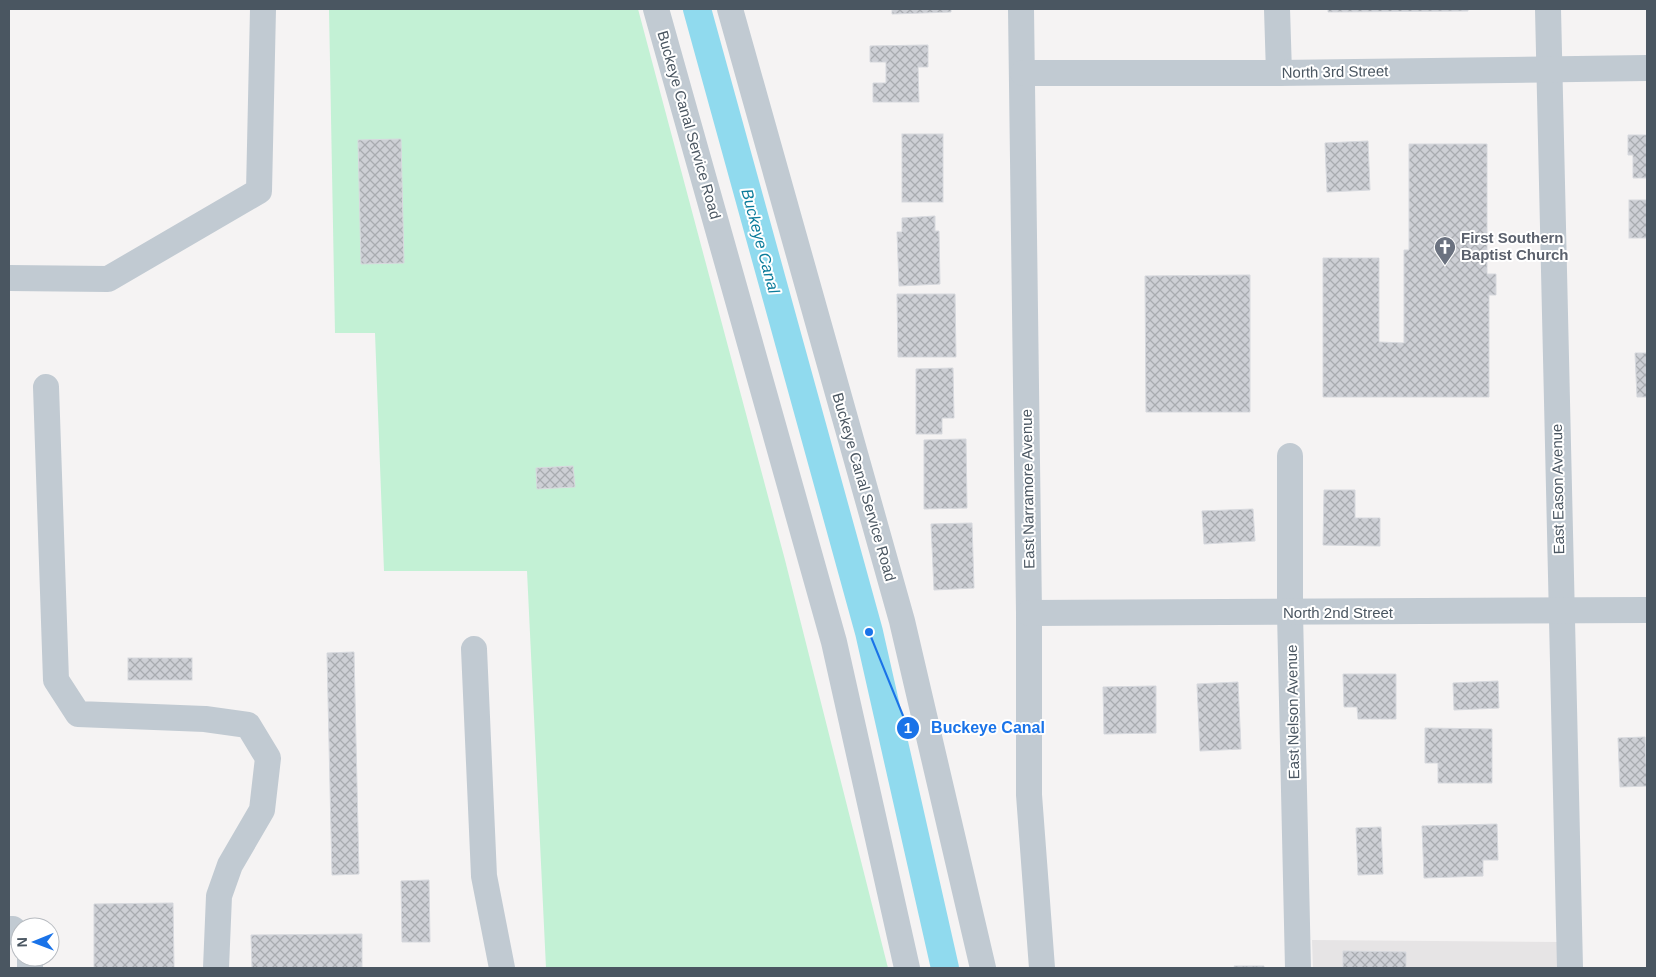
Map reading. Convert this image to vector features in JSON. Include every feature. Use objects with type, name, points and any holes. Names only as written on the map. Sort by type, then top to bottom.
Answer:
[{"type":"street","points":[[9,278],[108,279],[259,191],[263,9]]},
{"type":"street","name":"Buckeye Canal Service Road","points":[[656,9],[834,642],[907,968]]},
{"type":"street","name":"Buckeye Canal Service Road","points":[[730,9],[902,621],[983,968]]},
{"type":"street","name":"East Narramore Avenue","points":[[1021,9],[1029,613],[1029,795],[1042,968]]},
{"type":"street","points":[[1277,9],[1279,73]]},
{"type":"street","name":"East Eason Avenue","points":[[1548,9],[1570,968]]},
{"type":"street","name":"North 3rd Street","points":[[1023,73],[1279,73],[1647,68]]},
{"type":"street","points":[[46,387],[56,680],[78,714],[205,719],[248,725],[268,758],[262,810],[230,865],[219,896],[216,968]]},
{"type":"street","name":"East Nelson Avenue","points":[[1290,456],[1290,613],[1298,968]]},
{"type":"street","name":"North 2nd Street","points":[[1029,613],[1561,612],[1647,610]]},
{"type":"street","points":[[474,649],[484,876],[502,968]]},
{"type":"shaded area","points":[[1312,940],[1559,942],[1560,968],[1313,968]]},
{"type":"green space","points":[[329,9],[638,9],[785,560],[888,968],[546,968],[527,571],[384,571],[375,333],[335,333]]},
{"type":"building","points":[[892,9],[951,9],[951,12],[892,14]]},
{"type":"building","points":[[1328,9],[1468,9],[1468,11],[1328,12]]},
{"type":"building","points":[[928,45],[928,67],[918,67],[919,102],[873,102],[873,83],[886,83],[886,62],[870,62],[870,46]]},
{"type":"building","points":[[902,134],[943,134],[943,202],[902,202]]},
{"type":"building","points":[[1628,135],[1647,135],[1647,178],[1633,178],[1633,155],[1628,155]]},
{"type":"building","points":[[401,139],[404,263],[361,264],[358,140]]},
{"type":"building","points":[[1368,141],[1370,190],[1327,192],[1325,143]]},
{"type":"building","name":"First Southern Baptist Church","points":[[1409,144],[1487,144],[1487,274],[1496,274],[1496,295],[1489,295],[1489,397],[1323,397],[1323,258],[1379,258],[1379,342],[1404,343],[1404,250],[1409,250]]},
{"type":"building","points":[[1629,200],[1647,200],[1647,238],[1629,238]]},
{"type":"building","points":[[935,216],[935,231],[939,231],[940,284],[899,286],[897,232],[902,232],[902,218]]},
{"type":"building","points":[[1250,275],[1250,412],[1146,412],[1145,276]]},
{"type":"building","points":[[897,294],[955,294],[956,357],[898,357]]},
{"type":"building","points":[[1635,353],[1647,353],[1647,397],[1637,397]]},
{"type":"building","points":[[953,368],[954,418],[942,418],[942,434],[916,434],[916,369]]},
{"type":"building","points":[[966,439],[967,508],[924,509],[924,440]]},
{"type":"building","points":[[573,466],[575,487],[537,489],[536,468]]},
{"type":"building","points":[[1324,490],[1355,490],[1355,518],[1380,518],[1380,546],[1323,545]]},
{"type":"building","points":[[1253,509],[1255,541],[1204,544],[1202,511]]},
{"type":"building","points":[[972,523],[974,588],[934,590],[931,524]]},
{"type":"building","points":[[354,652],[359,874],[332,875],[327,653]]},
{"type":"building","points":[[128,658],[192,658],[192,680],[128,680]]},
{"type":"building","points":[[1343,674],[1396,674],[1396,719],[1358,719],[1357,707],[1344,707]]},
{"type":"building","points":[[1498,681],[1499,708],[1454,710],[1453,683]]},
{"type":"building","points":[[1238,682],[1241,749],[1200,751],[1197,684]]},
{"type":"building","points":[[1156,686],[1156,733],[1104,734],[1103,687]]},
{"type":"building","points":[[1425,728],[1492,729],[1492,783],[1438,783],[1438,763],[1425,763]]},
{"type":"building","points":[[1645,737],[1647,786],[1620,787],[1618,738]]},
{"type":"building","points":[[1497,824],[1498,860],[1483,860],[1483,876],[1424,878],[1422,826]]},
{"type":"building","points":[[1381,827],[1383,874],[1358,875],[1356,828]]},
{"type":"building","points":[[429,880],[430,942],[402,942],[401,881]]},
{"type":"building","points":[[173,903],[174,968],[94,968],[94,904]]},
{"type":"building","points":[[362,934],[362,968],[252,968],[251,935]]},
{"type":"building","points":[[1343,951],[1406,952],[1406,968],[1343,968]]},
{"type":"building","points":[[1234,966],[1264,966],[1264,968],[1235,968]]},
{"type":"waterway","name":"Buckeye Canal","points":[[697,9],[869,632],[945,968]]},
{"type":"place","name":"First Southern Baptist Church","points":[[1445,266]]},
{"type":"place","name":"Buckeye Canal","points":[[869,632]]}]
